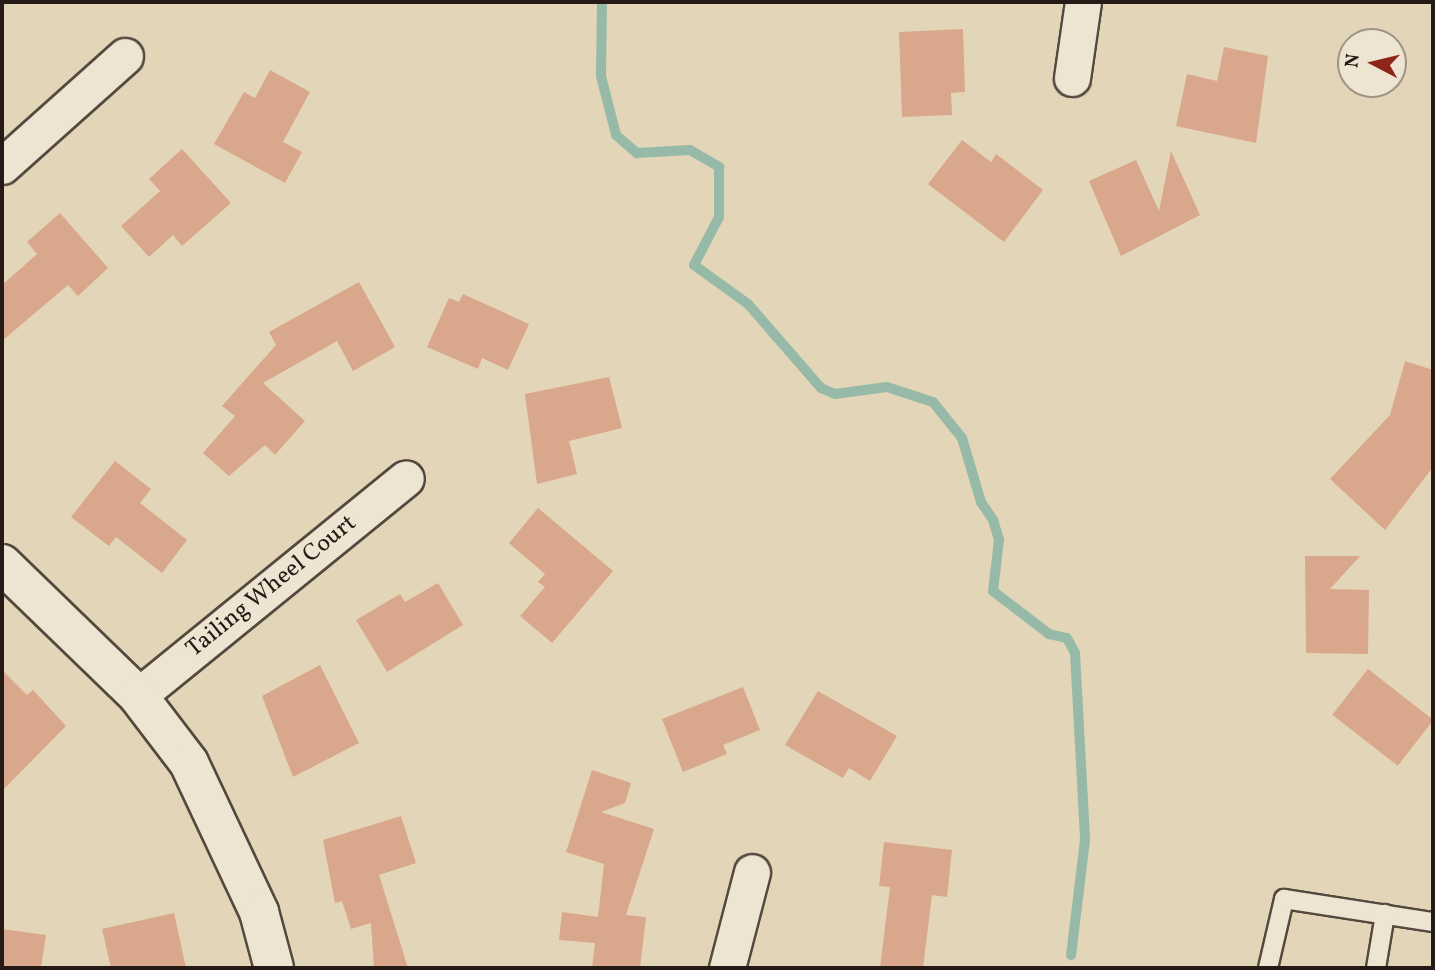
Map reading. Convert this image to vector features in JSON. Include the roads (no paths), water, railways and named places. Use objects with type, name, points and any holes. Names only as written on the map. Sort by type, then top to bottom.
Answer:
[{"type":"street","points":[[1072,78],[1083,2]]},
{"type":"street","points":[[2,166],[125,56]]},
{"type":"street","name":"Tailing Wheel Court","points":[[138,696],[407,478]]},
{"type":"street","points":[[2,564],[138,696],[189,763],[221,824],[259,912],[274,968]]},
{"type":"street","points":[[727,968],[752,872]]},
{"type":"lane","points":[[1268,968],[1284,899],[1433,922]]},
{"type":"lane","points":[[1377,968],[1385,914]]},
{"type":"waterway","points":[[602,2],[601,76],[616,135],[637,153],[690,150],[719,167],[719,217],[694,265],[748,304],[821,388],[835,394],[887,387],[933,402],[962,438],[981,502],[993,520],[999,540],[993,591],[1049,634],[1067,638],[1075,653],[1085,840],[1071,955]]}]
